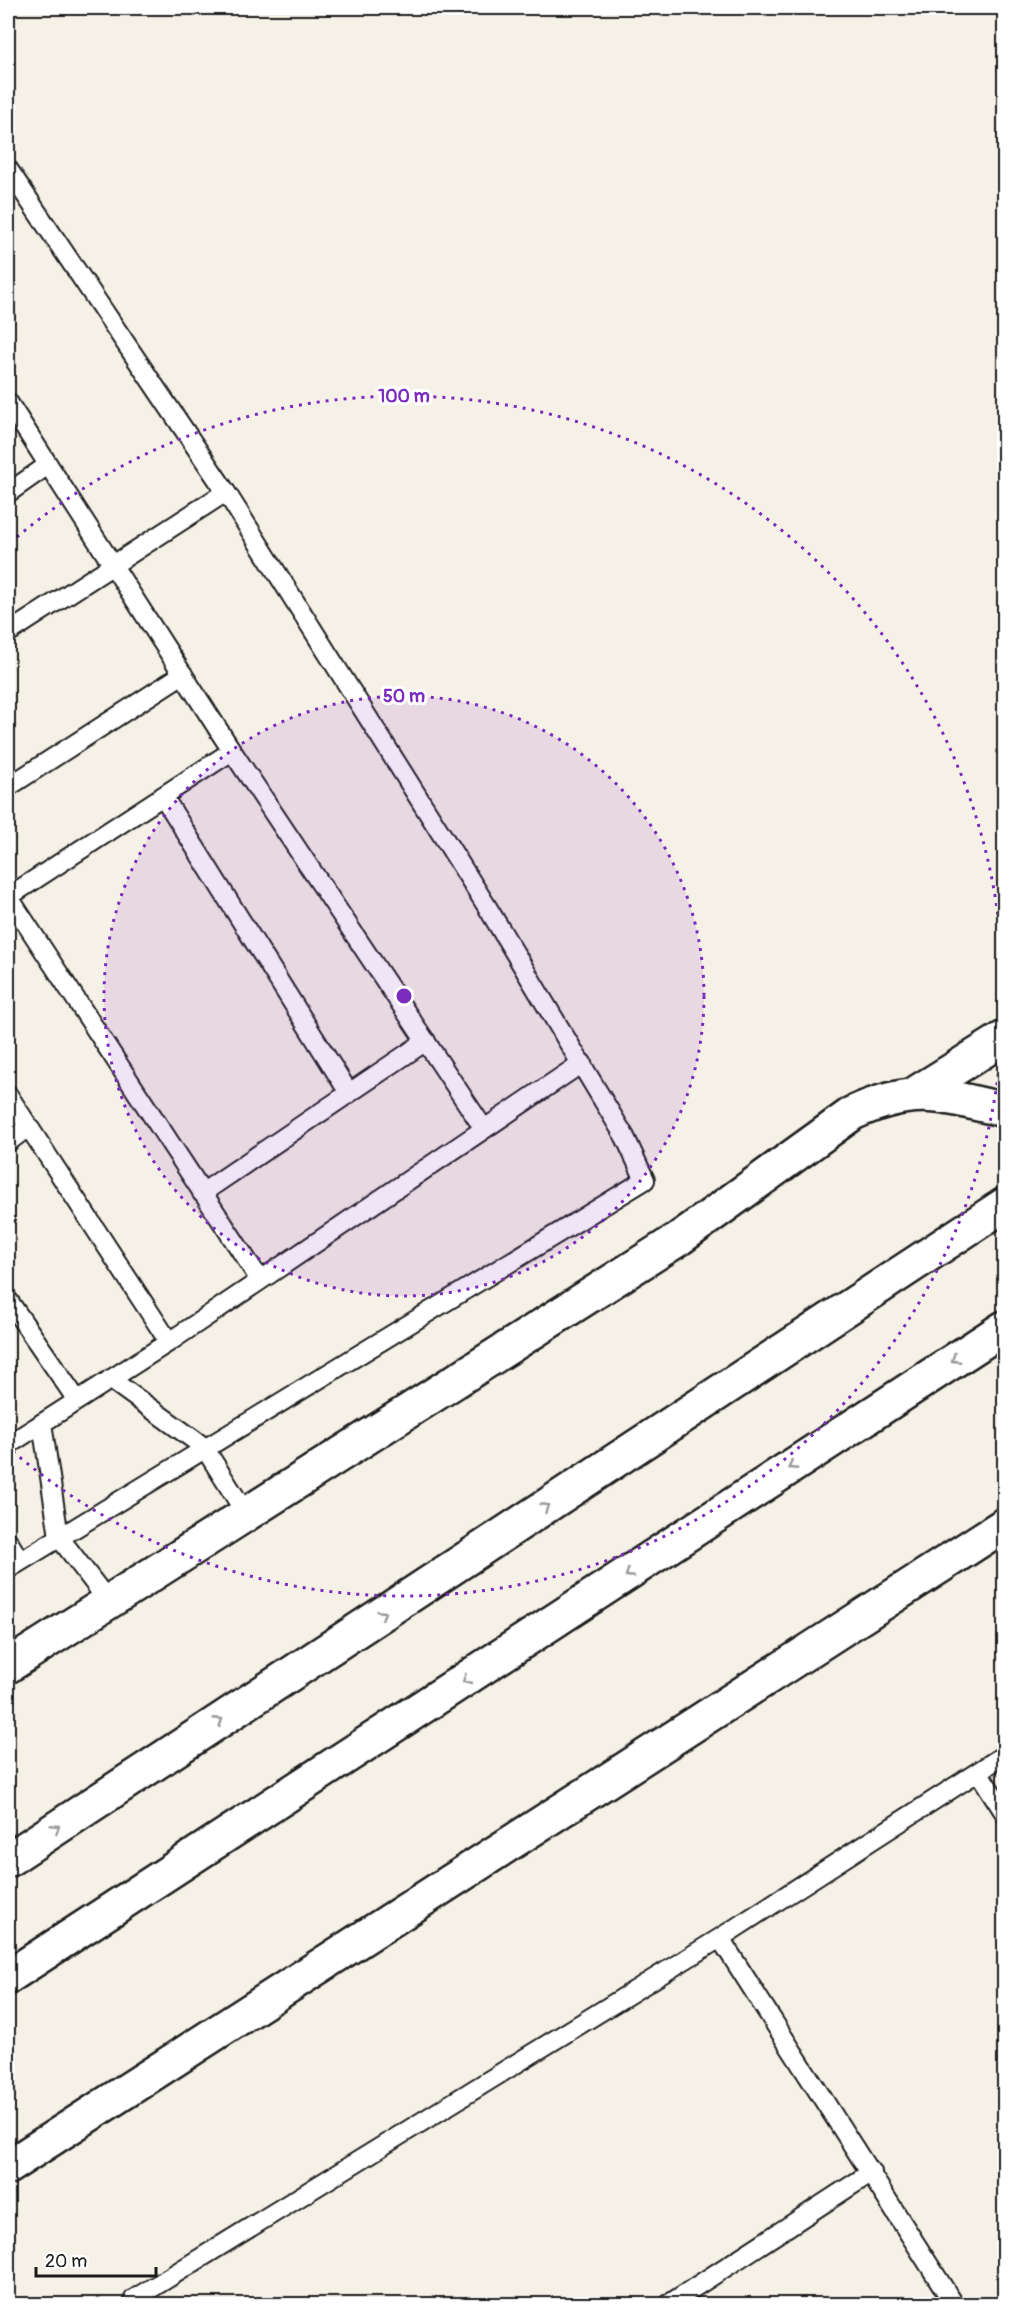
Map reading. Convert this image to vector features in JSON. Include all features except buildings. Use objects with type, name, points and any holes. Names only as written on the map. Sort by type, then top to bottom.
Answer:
[{"type":"street","points":[[916,1093],[1005,1038]]},
{"type":"street","points":[[8,1666],[680,1238],[853,1113],[878,1101],[916,1093],[949,1096],[1005,1110]]},
{"type":"street","points":[[8,1860],[1005,1205]]},
{"type":"street","points":[[8,1977],[1005,1328]]},
{"type":"street","points":[[8,2166],[1005,1525]]},
{"type":"lane","points":[[8,169],[226,492],[486,905],[625,1137],[645,1180],[14,1565],[8,1541]]},
{"type":"lane","points":[[8,402],[232,751],[484,1129]]},
{"type":"lane","points":[[8,493],[48,465]]},
{"type":"lane","points":[[8,633],[226,492]]},
{"type":"lane","points":[[8,787],[183,674]]},
{"type":"lane","points":[[232,751],[8,896],[260,1280]]},
{"type":"lane","points":[[163,796],[349,1093]]},
{"type":"lane","points":[[201,1193],[426,1041]]},
{"type":"lane","points":[[8,1445],[169,1342],[582,1063]]},
{"type":"lane","points":[[8,1095],[27,1128],[169,1342]]},
{"type":"lane","points":[[8,1142],[27,1128]]},
{"type":"lane","points":[[8,1300],[77,1400]]},
{"type":"lane","points":[[110,1379],[204,1447],[246,1514]]},
{"type":"lane","points":[[42,1423],[59,1537],[108,1602]]},
{"type":"lane","points":[[132,2303],[720,1938],[1005,1755]]},
{"type":"lane","points":[[979,1773],[1005,1812]]},
{"type":"lane","points":[[720,1938],[872,2172],[954,2304]]},
{"type":"lane","points":[[669,2304],[872,2172]]}]
